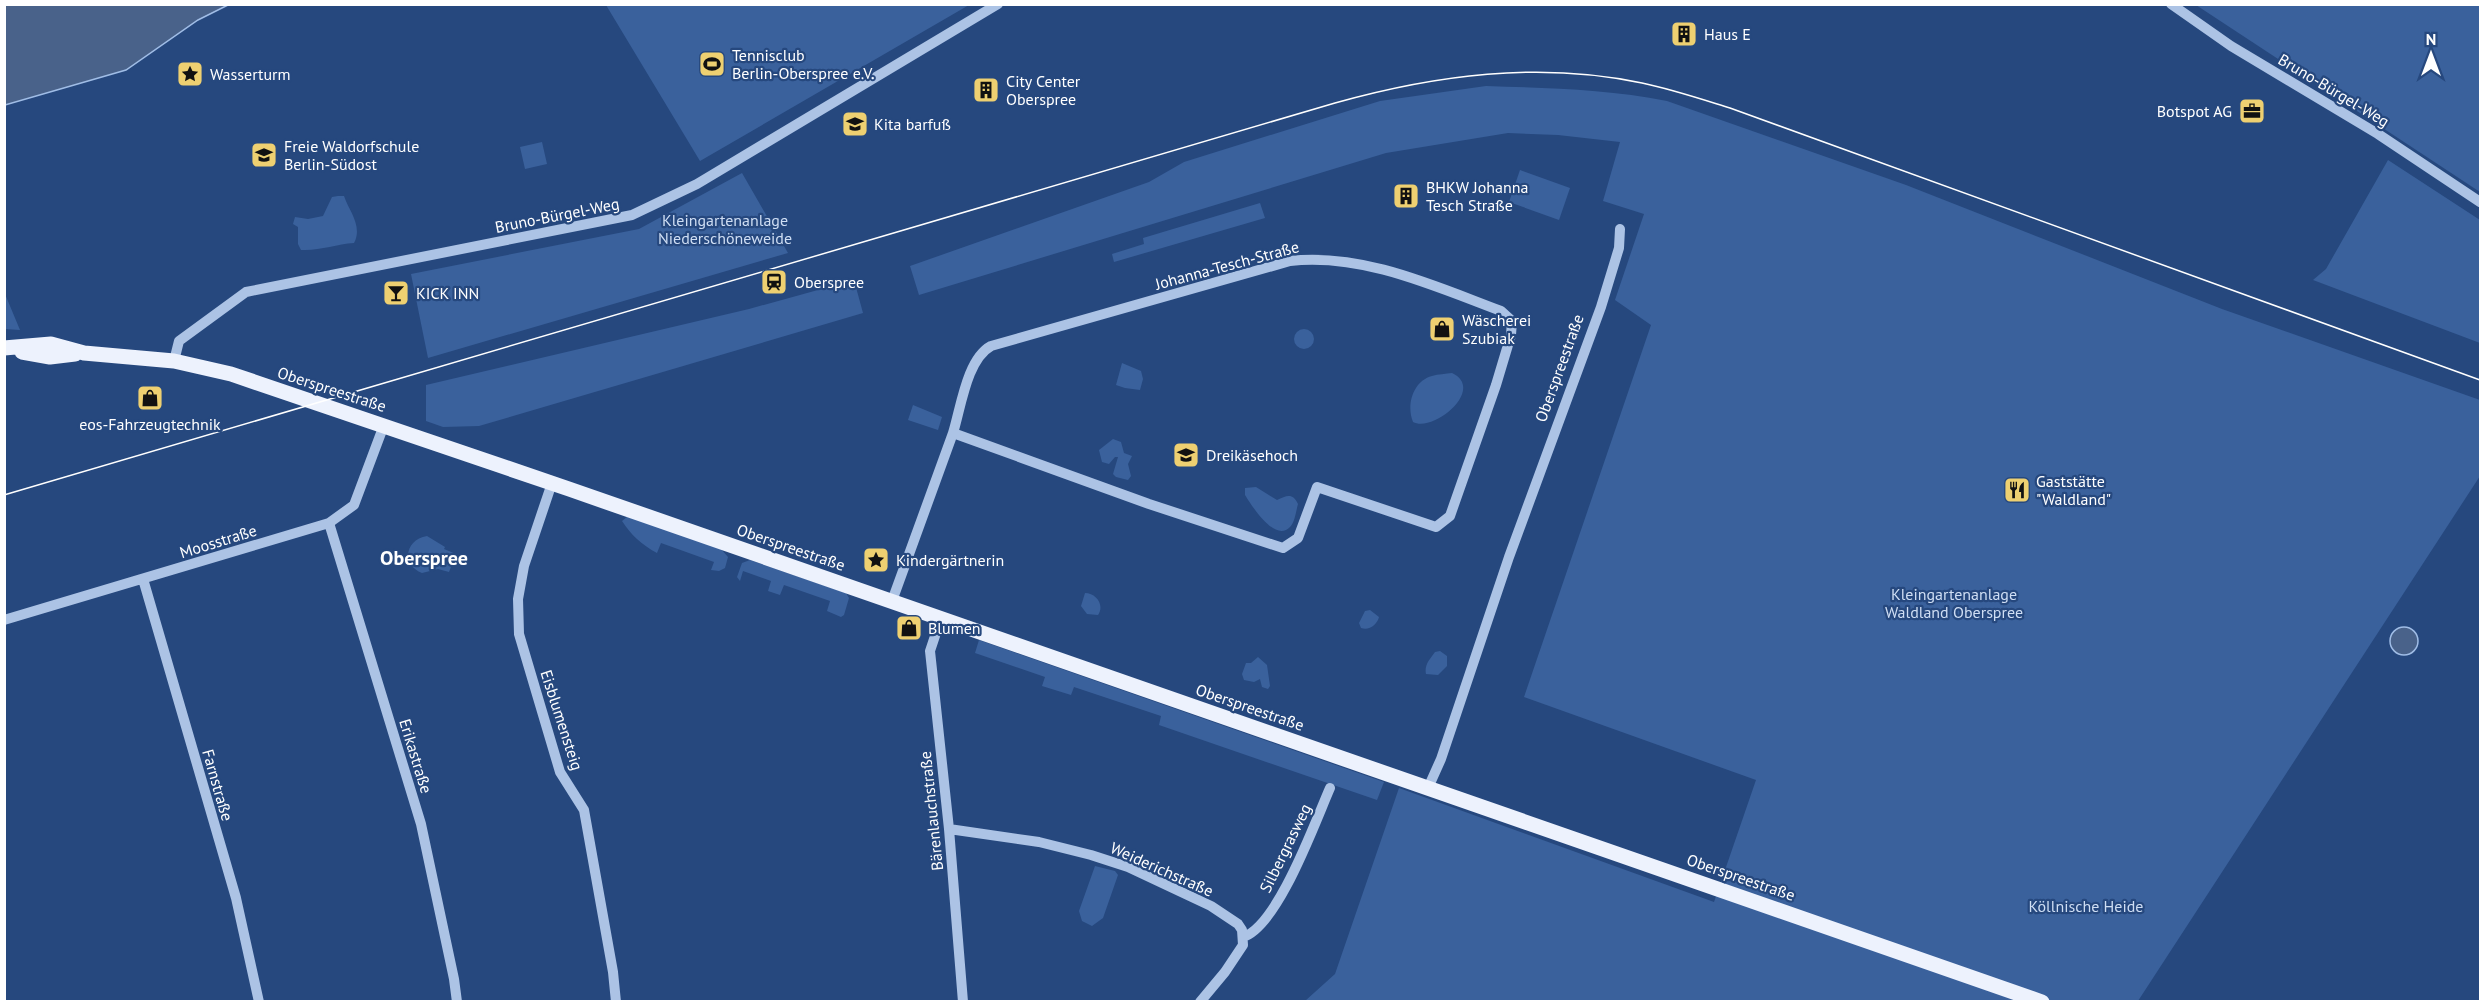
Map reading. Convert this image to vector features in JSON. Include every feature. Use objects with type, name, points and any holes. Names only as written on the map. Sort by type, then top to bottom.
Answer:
[{"type":"main road","name":"Oberspreestraße","points":[[4,348],[50,357],[84,353],[174,361],[220,371],[552,483],[2042,1002]]},
{"type":"street","name":"Bruno-Bürgel-Weg","points":[[174,361],[179,341],[246,292],[632,215],[697,184],[998,4]]},
{"type":"street","name":"Bruno-Bürgel-Weg","points":[[2171,4],[2231,46],[2378,134],[2481,202]]},
{"type":"street","name":"Oberspreestraße","points":[[1428,788],[1441,759],[1513,546],[1600,307],[1619,248],[1620,229]]},
{"type":"street","name":"Johanna-Tesch-Straße","points":[[892,602],[953,433],[974,362],[981,351],[991,346],[1290,261],[1315,259],[1344,261],[1388,271],[1501,311],[1512,321],[1511,335],[1496,385],[1450,516],[1436,527],[1317,487],[1298,538],[1283,548],[1130,497],[953,433]]},
{"type":"street","name":"Moosstraße","points":[[4,620],[329,523],[354,505],[384,425]]},
{"type":"street","name":"Eisblumensteig","points":[[552,483],[524,566],[518,600],[519,634],[560,772],[584,810],[613,972],[616,1002]]},
{"type":"street","name":"Erikastraße","points":[[329,523],[421,824],[457,1002]]},
{"type":"street","name":"Farnstraße","points":[[143,579],[236,898],[259,1002]]},
{"type":"street","name":"Bärenlauchstraße","points":[[941,618],[930,651],[949,829],[963,1002]]},
{"type":"street","name":"Silbergrasweg","points":[[1200,1002],[1225,972],[1243,945],[1243,937],[1258,929],[1283,892],[1330,789]]},
{"type":"street","name":"Weiderichstraße","points":[[949,829],[1040,842],[1128,867],[1219,911],[1238,924],[1243,937]]},
{"type":"green space","points":[[606,5],[969,5],[700,161]]},
{"type":"green space","points":[[2196,5],[2480,5],[2480,192]]},
{"type":"green space","points":[[1486,86],[1554,88],[1667,101],[1906,185],[2222,309],[2480,400],[2480,476],[2138,1001],[1305,1001],[1335,974],[1399,788],[1714,902],[1756,780],[1524,697],[1651,325],[1615,300],[1644,214],[1603,201],[1620,142],[1558,135],[1508,133],[1386,153],[919,295],[910,266],[1149,182],[1184,162],[1380,101]]},
{"type":"green space","points":[[542,142],[547,164],[525,169],[520,147]]},
{"type":"green space","points":[[2388,160],[2480,220],[2480,343],[2313,280],[2326,269]]},
{"type":"green space","points":[[1520,170],[1570,188],[1559,220],[1509,202]]},
{"type":"green space","name":"Kleingartenanlage Niederschöneweide","points":[[742,173],[788,253],[428,358],[411,274],[639,229]]},
{"type":"green space","points":[[344,196],[354,219],[357,231],[354,243],[301,250],[298,244],[298,227],[293,224],[295,217],[308,219],[323,216],[332,197]]},
{"type":"green space","points":[[1260,203],[1265,218],[1114,262],[1112,254],[1144,244],[1143,238]]},
{"type":"green space","points":[[854,280],[863,313],[479,426],[443,427],[426,421],[426,385],[749,309]]},
{"type":"green space","points":[[5,294],[20,330],[5,329]]},
{"type":"green space","points":[[1300,329],[1308,329],[1314,335],[1314,343],[1308,349],[1300,349],[1294,343],[1294,335]]},
{"type":"green space","points":[[1122,363],[1141,371],[1143,379],[1140,390],[1116,385]]},
{"type":"green space","points":[[1452,373],[1461,380],[1463,389],[1453,408],[1444,416],[1433,421],[1422,424],[1413,422],[1410,408],[1416,388],[1432,376]]},
{"type":"green space","points":[[913,405],[942,417],[938,430],[908,420]]},
{"type":"green space","points":[[1113,439],[1121,442],[1124,453],[1132,456],[1128,464],[1131,476],[1128,480],[1113,474],[1118,457],[1115,457],[1109,464],[1102,462],[1099,450]]},
{"type":"green space","points":[[1256,487],[1277,500],[1287,496],[1294,498],[1298,504],[1290,527],[1284,531],[1278,530],[1271,527],[1258,514],[1245,495],[1245,488]]},
{"type":"green space","points":[[628,516],[721,549],[728,557],[725,568],[719,571],[711,570],[714,562],[661,543],[657,553],[629,531],[622,521]]},
{"type":"green space","points":[[427,536],[445,547],[444,549],[456,554],[449,572],[438,569],[422,573],[411,564],[408,558],[410,547],[420,538]]},
{"type":"green space","points":[[750,560],[846,593],[849,598],[844,615],[841,617],[827,611],[830,601],[784,585],[780,595],[768,591],[771,581],[743,571],[740,581],[737,577],[742,563]]},
{"type":"green space","points":[[1085,593],[1093,595],[1098,600],[1100,611],[1098,615],[1087,614],[1081,606]]},
{"type":"green space","points":[[1370,610],[1379,617],[1378,620],[1370,628],[1361,628],[1359,623],[1365,611]]},
{"type":"green space","points":[[979,640],[1384,782],[1377,800],[1159,725],[1161,716],[1074,687],[1071,695],[1042,686],[1045,677],[975,653]]},
{"type":"green space","points":[[1440,651],[1447,656],[1447,666],[1438,675],[1426,674],[1429,660],[1435,652]]},
{"type":"green space","points":[[1258,657],[1267,665],[1270,686],[1268,689],[1262,687],[1260,679],[1254,682],[1244,680],[1242,674],[1246,663],[1251,663]]},
{"type":"green space","points":[[1095,866],[1115,871],[1118,875],[1103,918],[1092,926],[1082,921],[1079,911]]},
{"type":"shaded area","points":[[5,4],[228,5],[198,20],[126,70],[5,105]]},
{"type":"shaded area","points":[[2404,627],[2414,631],[2418,641],[2414,651],[2404,655],[2394,651],[2390,641],[2394,631]]},
{"type":"tram line","points":[[4,495],[1335,103],[1411,85],[1487,74],[1526,72],[1603,76],[1675,91],[1730,108],[2480,380]]},
{"type":"place","name":"Haus E","points":[[1684,34]]},
{"type":"place","name":"Tennisclub Berlin-Oberspree e.V.","points":[[712,64]]},
{"type":"place","name":"Wasserturm","points":[[190,74]]},
{"type":"place","name":"City Center Oberspree","points":[[986,90]]},
{"type":"place","name":"Botspot AG","points":[[2252,111]]},
{"type":"place","name":"Kita barfuß","points":[[855,124]]},
{"type":"place","name":"Freie Waldorfschule Berlin-Südost","points":[[264,155]]},
{"type":"place","name":"BHKW Johanna Tesch Straße","points":[[1406,196]]},
{"type":"place","name":"Oberspree","points":[[774,282]]},
{"type":"place","name":"KICK INN","points":[[396,293]]},
{"type":"place","name":"Wäscherei Szubiak","points":[[1442,329]]},
{"type":"place","name":"eos-Fahrzeugtechnik","points":[[150,398]]},
{"type":"place","name":"Dreikäsehoch","points":[[1186,455]]},
{"type":"place","name":"Gaststätte \"Waldland\"","points":[[2017,490]]},
{"type":"place","name":"Kindergärtnerin","points":[[876,560]]},
{"type":"place","name":"Blumen","points":[[909,628]]},
{"type":"district","name":"Oberspree","points":[[424,558]]},
{"type":"park label","name":"Kleingartenanlage Waldland Oberspree","points":[[1954,603]]},
{"type":"park label","name":"Köllnische Heide","points":[[2086,906]]}]
